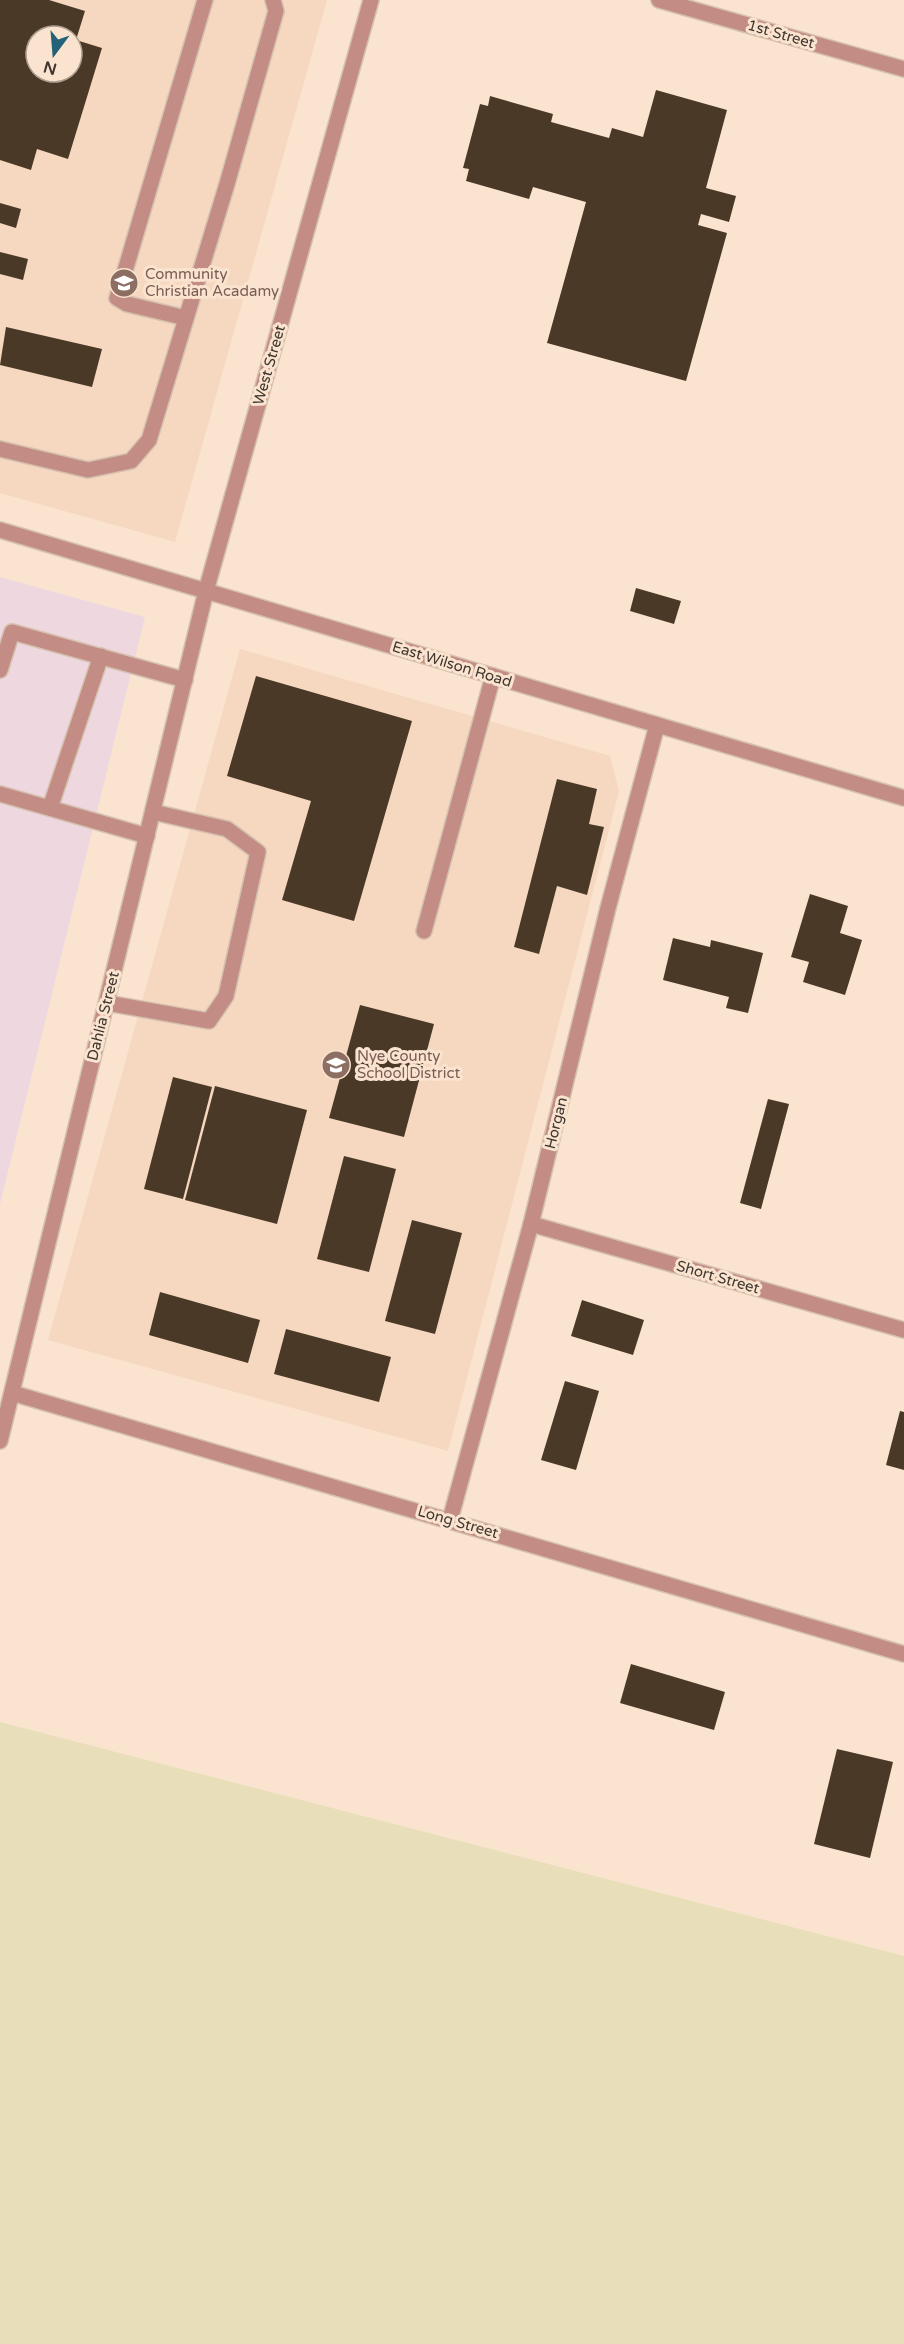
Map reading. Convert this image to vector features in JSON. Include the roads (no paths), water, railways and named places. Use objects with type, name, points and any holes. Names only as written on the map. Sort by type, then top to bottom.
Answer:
[{"type":"street","points":[[186,318],[127,304],[117,298],[205,0]]},
{"type":"street","points":[[0,449],[88,470],[131,461],[149,440],[276,11],[273,0]]},
{"type":"street","name":"West Street","points":[[206,591],[371,0]]},
{"type":"street","name":"1st Street","points":[[659,0],[904,69]]},
{"type":"street","name":"East Wilson Road","points":[[0,530],[904,798]]},
{"type":"street","name":"Dahlia Street","points":[[0,1441],[206,591]]},
{"type":"street","points":[[0,670],[12,632],[185,680]]},
{"type":"street","points":[[50,808],[101,656]]},
{"type":"street","points":[[424,931],[494,676]]},
{"type":"street","name":"Horgan","points":[[450,1520],[531,1224],[606,919],[657,725]]},
{"type":"street","points":[[0,794],[147,836]]},
{"type":"street","points":[[107,1003],[209,1022],[226,996],[258,852],[227,829],[153,812]]},
{"type":"street","name":"Short Street","points":[[531,1224],[904,1330]]},
{"type":"street","name":"Long Street","points":[[12,1393],[904,1654]]},
{"type":"place","name":"Community Christian Acadamy","points":[[124,283]]},
{"type":"place","name":"Nye County School District","points":[[336,1065]]}]
